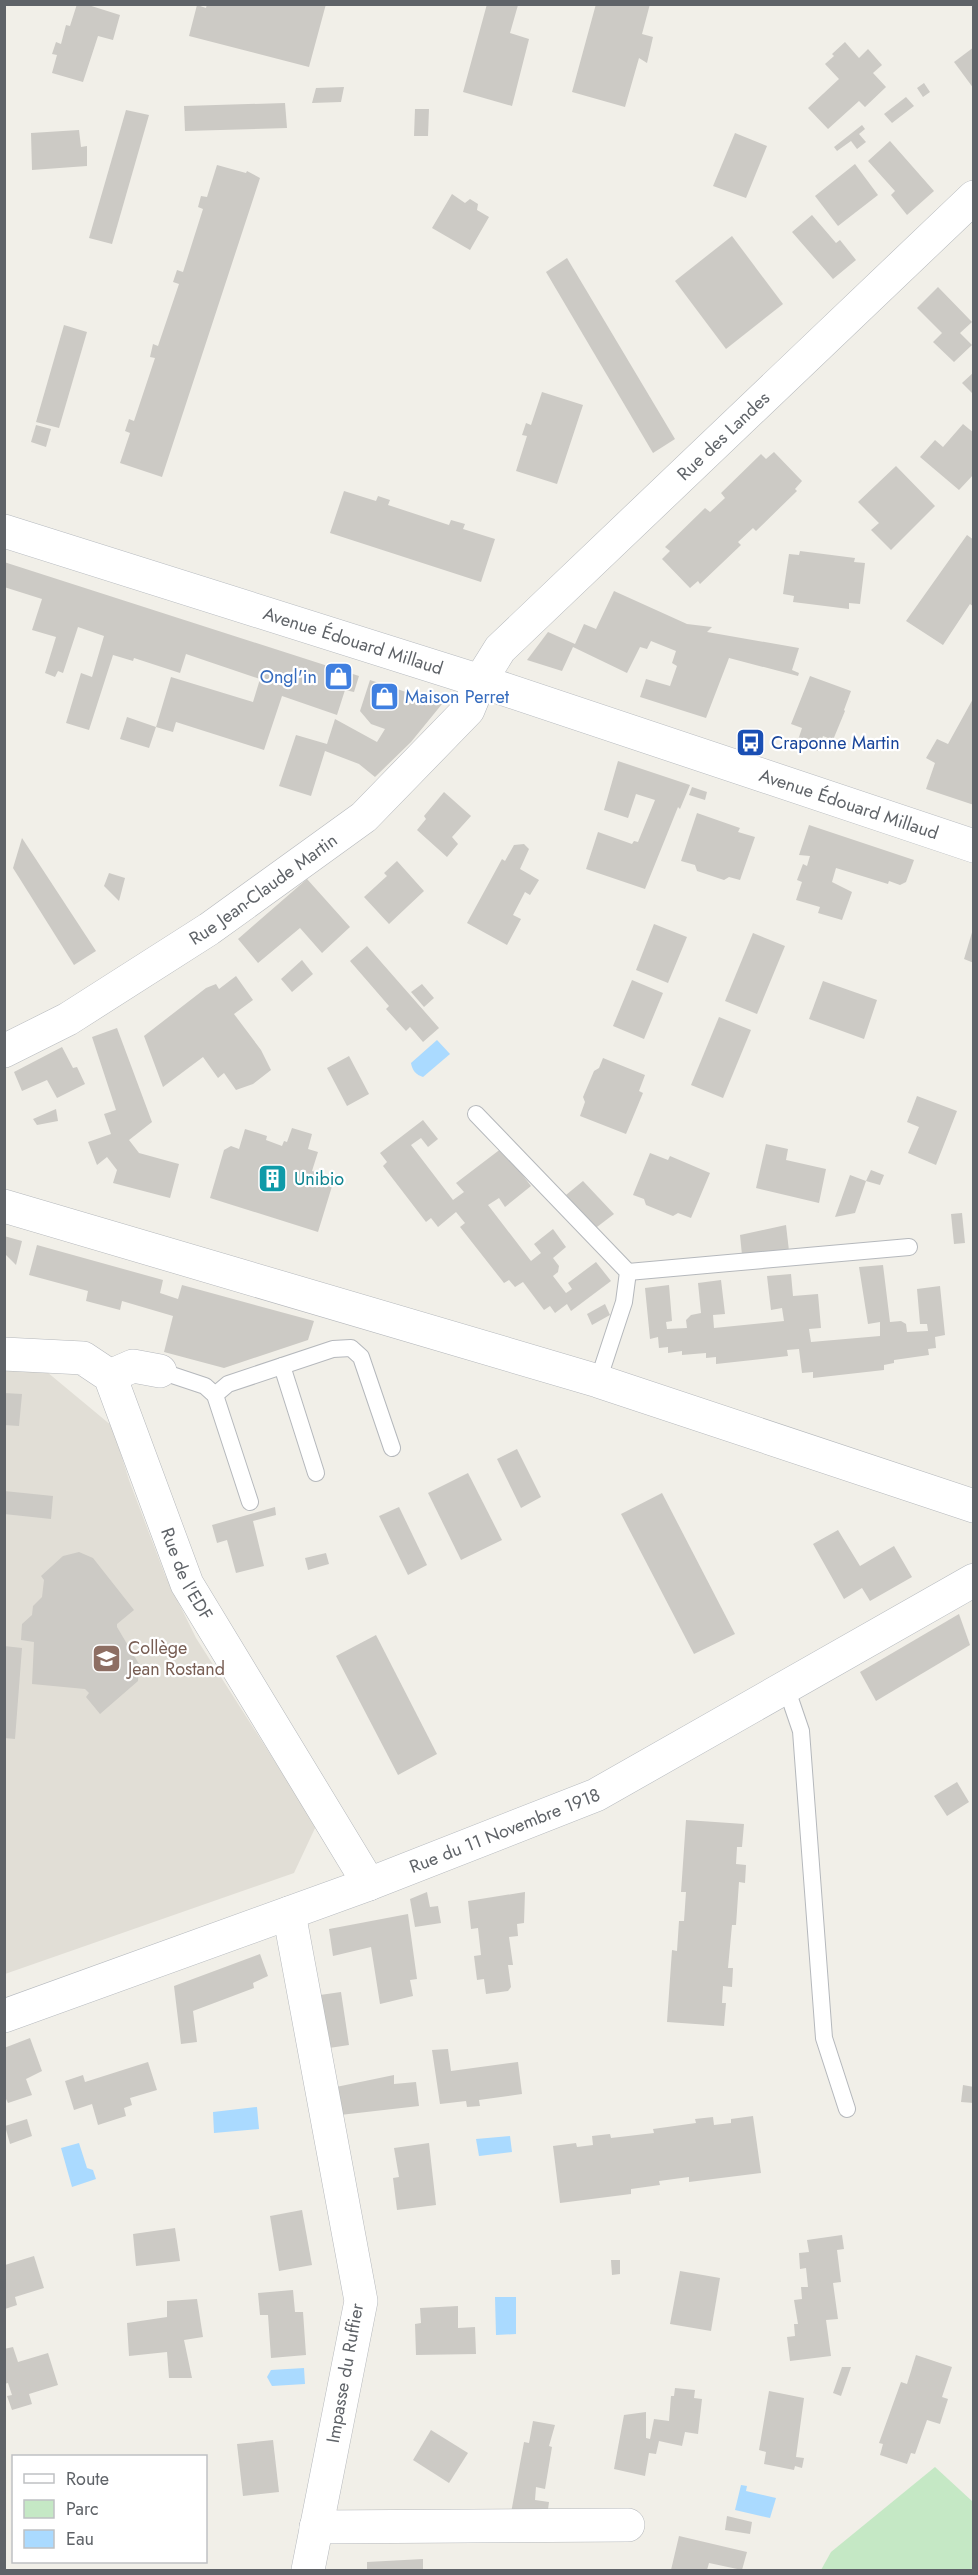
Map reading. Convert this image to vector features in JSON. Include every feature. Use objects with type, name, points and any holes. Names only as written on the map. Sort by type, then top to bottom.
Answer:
[{"type":"street","name":"Rue des Landes","points":[[480,681],[500,649],[743,414],[974,197]]},
{"type":"street","name":"Avenue Édouard Millaud","points":[[4,531],[480,681],[974,846]]},
{"type":"street","name":"Rue Jean-Claude Martin","points":[[4,1051],[68,1019],[209,928],[364,816],[468,710],[480,681]]},
{"type":"street","points":[[4,1206],[598,1381],[974,1506]]},
{"type":"street","points":[[4,1354],[83,1358],[110,1376],[133,1366],[160,1371]]},
{"type":"street","name":"Rue de l'EDF","points":[[110,1376],[187,1584],[369,1884]]},
{"type":"street","name":"Rue du 11 Novembre 1918","points":[[4,2016],[369,1884],[596,1795],[974,1580]]},
{"type":"street","name":"Impasse du Ruffier","points":[[289,1913],[361,2301],[308,2571]]},
{"type":"street","points":[[316,2527],[628,2525]]},
{"type":"lane","points":[[476,1114],[628,1272]]},
{"type":"lane","points":[[628,1272],[909,1247]]},
{"type":"lane","points":[[598,1381],[624,1302],[628,1272]]},
{"type":"lane","points":[[214,1395],[228,1384],[333,1349],[351,1348],[361,1357],[392,1448]]},
{"type":"lane","points":[[282,1366],[316,1473]]},
{"type":"lane","points":[[160,1371],[205,1386],[214,1395],[250,1502]]},
{"type":"lane","points":[[786,1687],[801,1731],[824,2038],[847,2109]]},
{"type":"shaded area","name":"Collège Jean Rostand","points":[[5,1370],[47,1372],[112,1426],[129,1480],[165,1575],[196,1638],[316,1826],[294,1873],[5,1974]]},
{"type":"green space","points":[[935,2467],[973,2502],[973,2570],[821,2570],[831,2552]]},
{"type":"water","points":[[437,1040],[450,1054],[423,1077],[415,1072],[411,1063]]},
{"type":"water","points":[[257,2107],[259,2129],[214,2133],[213,2112]]},
{"type":"water","points":[[510,2136],[512,2152],[479,2156],[476,2139]]},
{"type":"water","points":[[79,2143],[87,2168],[93,2170],[96,2179],[72,2187],[61,2148]]},
{"type":"water","points":[[495,2297],[516,2297],[516,2334],[496,2335]]},
{"type":"water","points":[[304,2368],[305,2384],[272,2386],[267,2377],[271,2370]]},
{"type":"water","points":[[741,2485],[747,2486],[746,2491],[776,2498],[770,2518],[735,2510]]},
{"type":"building","points":[[77,4],[85,4],[120,15],[113,40],[98,36],[83,82],[52,73],[57,55],[52,54],[56,42],[61,44],[66,25],[70,26]]},
{"type":"building","points":[[207,4],[326,4],[309,67],[189,36],[197,5],[206,8]]},
{"type":"building","points":[[487,4],[518,5],[510,33],[529,39],[512,106],[463,92]]},
{"type":"building","points":[[596,4],[650,4],[642,34],[653,37],[647,63],[639,58],[625,107],[572,92]]},
{"type":"building","points":[[845,42],[859,58],[868,49],[882,65],[873,73],[886,87],[865,107],[859,101],[828,129],[808,108],[839,79],[825,64]]},
{"type":"building","points":[[974,47],[974,89],[954,62]]},
{"type":"building","points":[[924,83],[930,92],[923,97],[917,88]]},
{"type":"building","points":[[344,87],[341,102],[312,103],[316,88]]},
{"type":"building","points":[[906,97],[914,106],[892,123],[884,114]]},
{"type":"building","points":[[285,103],[287,128],[185,131],[184,106]]},
{"type":"building","points":[[415,109],[429,109],[428,136],[414,136]]},
{"type":"building","points":[[126,110],[149,115],[112,244],[89,238]]},
{"type":"building","points":[[862,125],[865,129],[859,134],[866,142],[857,149],[851,141],[837,151],[834,147]]},
{"type":"building","points":[[79,130],[81,147],[87,146],[87,166],[32,170],[31,133]]},
{"type":"building","points":[[735,133],[767,146],[746,198],[713,186]]},
{"type":"building","points":[[890,141],[934,191],[907,215],[891,195],[895,191],[868,161]]},
{"type":"building","points":[[855,164],[878,195],[838,226],[815,196]]},
{"type":"building","points":[[217,165],[246,173],[247,171],[260,178],[162,477],[120,463],[130,433],[125,431],[129,419],[134,421],[155,358],[150,357],[153,344],[158,346],[179,284],[173,282],[177,270],[183,272],[203,209],[198,207],[201,196],[207,197]]},
{"type":"building","points":[[452,194],[465,203],[470,199],[478,204],[477,210],[489,217],[470,250],[432,228]]},
{"type":"building","points":[[812,215],[836,243],[840,240],[856,260],[833,279],[792,232]]},
{"type":"building","points":[[732,236],[783,304],[726,349],[675,281]]},
{"type":"building","points":[[567,258],[675,439],[653,453],[546,272]]},
{"type":"building","points":[[938,287],[972,322],[960,333],[972,345],[954,362],[933,342],[942,333],[917,308]]},
{"type":"building","points":[[64,325],[87,332],[59,428],[36,422]]},
{"type":"building","points":[[974,372],[974,395],[962,383]]},
{"type":"building","points":[[542,392],[583,405],[557,484],[516,471],[527,436],[522,435],[526,423],[531,425]]},
{"type":"building","points":[[963,424],[974,433],[974,474],[959,490],[920,457],[935,440],[943,447]]},
{"type":"building","points":[[36,425],[51,429],[46,447],[31,442]]},
{"type":"building","points":[[774,452],[802,481],[795,489],[797,491],[756,531],[753,528],[738,542],[741,545],[700,584],[698,581],[690,588],[662,559],[670,551],[665,547],[705,508],[710,512],[725,498],[721,493],[761,454],[766,459]]},
{"type":"building","points":[[896,466],[935,506],[891,550],[871,530],[879,523],[858,502]]},
{"type":"building","points":[[344,491],[376,501],[378,496],[390,500],[388,505],[449,525],[451,520],[465,524],[463,529],[495,539],[481,582],[330,533]]},
{"type":"building","points":[[967,535],[974,540],[974,607],[970,604],[943,645],[906,621]]},
{"type":"building","points":[[800,551],[855,558],[854,562],[865,563],[860,604],[849,603],[849,609],[793,602],[794,596],[783,594],[789,554],[799,555]]},
{"type":"building","points":[[4,562],[359,676],[354,692],[345,690],[337,715],[282,696],[264,750],[176,722],[173,732],[156,727],[171,677],[253,702],[260,679],[186,654],[180,673],[134,658],[133,661],[113,655],[89,730],[66,723],[81,673],[92,677],[104,636],[78,627],[63,673],[58,671],[55,677],[45,673],[56,637],[32,630],[42,599],[4,587]]},
{"type":"building","points":[[614,591],[687,624],[712,627],[707,632],[799,648],[792,670],[799,673],[798,676],[729,658],[706,718],[640,697],[646,679],[670,686],[677,666],[672,663],[676,651],[651,641],[647,649],[640,647],[627,673],[573,647],[562,671],[527,660],[548,632],[575,644],[584,624],[596,629]]},
{"type":"building","points":[[810,676],[851,691],[833,740],[823,736],[818,751],[797,743],[802,728],[791,724]]},
{"type":"building","points":[[370,680],[442,704],[411,742],[375,777],[359,764],[325,751],[311,796],[279,786],[296,735],[327,744],[335,719],[377,742],[385,729],[371,724],[360,711]]},
{"type":"building","points":[[974,697],[974,805],[926,789],[935,763],[926,758],[937,739],[948,744]]},
{"type":"building","points":[[127,717],[156,727],[149,748],[120,739]]},
{"type":"building","points":[[618,761],[690,785],[680,809],[678,807],[645,889],[586,869],[598,832],[632,844],[634,841],[638,842],[655,800],[636,794],[628,818],[604,810]]},
{"type":"building","points":[[692,787],[707,792],[705,800],[689,795]]},
{"type":"building","points":[[444,792],[471,816],[452,837],[458,844],[447,857],[417,830],[426,819],[424,816]]},
{"type":"building","points":[[697,813],[740,828],[738,832],[755,837],[740,880],[729,877],[724,880],[697,871],[695,865],[681,861]]},
{"type":"building","points":[[809,825],[914,860],[906,882],[900,885],[889,881],[888,884],[836,868],[832,882],[852,892],[842,920],[818,913],[820,907],[796,900],[802,882],[797,880],[803,864],[807,866],[810,856],[799,855]]},
{"type":"building","points":[[22,838],[96,951],[74,965],[13,868]]},
{"type":"building","points":[[524,844],[529,849],[520,869],[539,880],[530,895],[525,892],[513,915],[521,919],[507,945],[467,923],[502,859],[505,861],[514,845]]},
{"type":"building","points":[[397,861],[424,891],[389,924],[364,897],[387,876],[384,873]]},
{"type":"building","points":[[109,873],[125,878],[119,901],[104,886]]},
{"type":"building","points":[[307,879],[350,927],[322,953],[300,928],[258,963],[238,939]]},
{"type":"building","points":[[654,924],[687,937],[668,983],[636,970]]},
{"type":"building","points":[[974,929],[974,963],[964,959]]},
{"type":"building","points":[[753,933],[785,946],[757,1014],[725,1001]]},
{"type":"building","points":[[367,946],[439,1028],[423,1042],[410,1027],[406,1031],[386,1009],[389,1006],[350,961]]},
{"type":"building","points":[[302,960],[313,974],[292,992],[281,979]]},
{"type":"building","points":[[236,976],[253,1000],[234,1014],[261,1050],[271,1070],[253,1084],[236,1090],[224,1073],[218,1078],[203,1057],[163,1087],[144,1036],[206,988],[216,984],[219,989]]},
{"type":"building","points":[[632,980],[663,993],[644,1039],[613,1026]]},
{"type":"building","points":[[823,981],[877,1000],[864,1039],[809,1019]]},
{"type":"building","points":[[422,984],[434,998],[424,1007],[411,992]]},
{"type":"building","points":[[719,1017],[751,1030],[723,1098],[691,1085]]},
{"type":"building","points":[[117,1028],[152,1122],[129,1140],[139,1153],[179,1164],[170,1198],[113,1183],[117,1170],[107,1157],[97,1165],[88,1142],[111,1134],[104,1114],[116,1110],[92,1037]]},
{"type":"building","points":[[62,1047],[73,1068],[77,1067],[85,1084],[57,1098],[47,1080],[22,1091],[14,1072]]},
{"type":"building","points":[[349,1056],[369,1094],[347,1106],[327,1068]]},
{"type":"building","points":[[603,1058],[645,1075],[639,1091],[643,1093],[626,1134],[580,1116],[585,1102],[583,1097],[594,1071],[599,1068]]},
{"type":"building","points":[[917,1096],[957,1111],[936,1165],[908,1153],[919,1127],[907,1122]]},
{"type":"building","points":[[56,1109],[58,1121],[37,1125],[33,1119]]},
{"type":"building","points":[[423,1120],[438,1139],[428,1147],[421,1138],[411,1145],[453,1200],[464,1192],[456,1183],[502,1148],[531,1186],[505,1207],[499,1198],[488,1205],[531,1261],[541,1253],[534,1244],[553,1229],[566,1247],[553,1258],[559,1266],[558,1272],[553,1276],[566,1293],[572,1289],[568,1283],[596,1262],[611,1281],[571,1311],[567,1304],[555,1313],[550,1306],[544,1310],[523,1282],[515,1287],[509,1280],[504,1283],[460,1227],[465,1223],[456,1212],[438,1227],[431,1218],[426,1222],[383,1166],[387,1162],[380,1153]]},
{"type":"building","name":"Unibio","points":[[292,1128],[312,1134],[308,1149],[318,1152],[312,1171],[328,1176],[333,1183],[318,1232],[210,1198],[224,1150],[231,1146],[239,1149],[245,1129],[267,1136],[266,1140],[282,1146],[284,1141],[287,1142]]},
{"type":"building","points":[[766,1144],[788,1149],[786,1160],[826,1169],[819,1203],[756,1188]]},
{"type":"building","points":[[650,1153],[668,1160],[670,1156],[710,1173],[691,1218],[678,1213],[673,1216],[646,1205],[644,1199],[633,1195]]},
{"type":"building","points":[[871,1170],[884,1175],[880,1185],[866,1181]]},
{"type":"building","points":[[850,1175],[866,1181],[855,1213],[835,1217]]},
{"type":"building","points":[[583,1181],[614,1214],[593,1230],[566,1195]]},
{"type":"building","points":[[962,1213],[965,1243],[954,1244],[951,1214]]},
{"type":"building","points":[[786,1225],[789,1251],[742,1255],[740,1235]]},
{"type":"building","points":[[4,1236],[22,1241],[16,1265],[4,1253]]},
{"type":"building","points":[[37,1245],[163,1280],[160,1293],[178,1299],[182,1285],[314,1321],[308,1340],[224,1368],[164,1352],[173,1316],[122,1301],[120,1310],[86,1301],[88,1291],[29,1275]]},
{"type":"building","points":[[883,1265],[890,1322],[901,1321],[906,1324],[907,1332],[928,1331],[927,1324],[920,1324],[917,1289],[940,1286],[945,1335],[935,1337],[936,1348],[928,1349],[929,1355],[894,1360],[894,1363],[884,1365],[884,1370],[813,1378],[813,1372],[802,1373],[799,1349],[787,1350],[788,1356],[716,1364],[716,1357],[706,1358],[706,1353],[682,1355],[682,1351],[668,1353],[668,1347],[659,1348],[658,1337],[650,1339],[645,1288],[669,1285],[672,1321],[666,1322],[667,1329],[687,1328],[686,1320],[691,1315],[701,1313],[698,1283],[721,1280],[725,1314],[713,1315],[714,1328],[784,1321],[782,1308],[771,1310],[767,1276],[791,1274],[793,1296],[818,1294],[821,1328],[809,1329],[811,1342],[880,1336],[880,1322],[868,1324],[859,1267]]},
{"type":"building","points":[[605,1304],[610,1315],[592,1325],[587,1314]]},
{"type":"building","points":[[4,1393],[22,1394],[19,1426],[4,1425]]},
{"type":"building","points":[[517,1449],[541,1497],[521,1508],[497,1459]]},
{"type":"building","points":[[468,1473],[502,1540],[461,1560],[428,1493]]},
{"type":"building","points":[[4,1491],[53,1496],[51,1519],[4,1514]]},
{"type":"building","points":[[662,1493],[735,1634],[694,1654],[621,1514]]},
{"type":"building","points":[[275,1507],[276,1515],[253,1521],[264,1566],[236,1573],[227,1540],[217,1543],[212,1525]]},
{"type":"building","points":[[399,1507],[427,1565],[408,1575],[379,1516]]},
{"type":"building","points":[[838,1530],[860,1566],[894,1546],[912,1577],[870,1601],[862,1588],[844,1599],[813,1544]]},
{"type":"building","points":[[79,1552],[93,1558],[134,1610],[117,1624],[117,1627],[139,1664],[138,1681],[100,1714],[86,1697],[89,1693],[85,1689],[32,1684],[34,1642],[21,1640],[22,1624],[32,1615],[33,1606],[42,1597],[44,1580],[41,1576],[63,1556]]},
{"type":"building","points":[[326,1553],[329,1564],[308,1570],[305,1558]]},
{"type":"building","points":[[959,1614],[970,1645],[876,1701],[860,1672]]},
{"type":"building","points":[[376,1635],[437,1754],[398,1775],[336,1656]]},
{"type":"building","points":[[4,1646],[22,1648],[15,1739],[4,1738]]},
{"type":"building","points":[[957,1782],[969,1802],[947,1816],[934,1796]]},
{"type":"building","points":[[686,1820],[744,1824],[742,1847],[737,1847],[736,1864],[746,1865],[745,1883],[739,1882],[736,1925],[732,1925],[728,1968],[733,1968],[732,1987],[723,1986],[722,2003],[726,2003],[724,2026],[667,2022],[672,1950],[677,1951],[679,1921],[684,1921],[686,1892],[681,1892]]},
{"type":"building","points":[[427,1892],[430,1907],[438,1906],[441,1923],[415,1927],[410,1899]]},
{"type":"building","points":[[525,1892],[524,1923],[517,1924],[518,1936],[509,1937],[513,1965],[508,1965],[511,1987],[508,1991],[486,1994],[484,1979],[477,1980],[474,1956],[481,1955],[478,1928],[471,1929],[468,1901]]},
{"type":"building","points":[[408,1914],[417,1979],[410,1980],[413,1996],[380,2004],[371,1947],[333,1956],[329,1929]]},
{"type":"building","points":[[260,1954],[268,1976],[253,1983],[254,1988],[193,2011],[197,2042],[181,2044],[174,1986]]},
{"type":"building","points":[[341,1992],[349,2045],[329,2048],[320,1995]]},
{"type":"building","points":[[30,2038],[42,2071],[26,2079],[32,2095],[8,2103],[4,2095],[4,2048]]},
{"type":"building","points":[[448,2049],[451,2071],[518,2062],[522,2094],[479,2100],[480,2106],[467,2107],[466,2101],[440,2104],[432,2050]]},
{"type":"building","points":[[148,2062],[157,2090],[130,2098],[132,2105],[124,2108],[126,2116],[98,2125],[92,2104],[74,2110],[65,2081],[83,2075],[85,2082]]},
{"type":"building","points":[[394,2075],[394,2084],[416,2082],[419,2106],[340,2115],[336,2087]]},
{"type":"building","points":[[963,2085],[974,2087],[974,2103],[961,2102]]},
{"type":"building","points":[[753,2116],[761,2173],[689,2182],[689,2177],[659,2181],[660,2185],[631,2189],[631,2194],[560,2203],[553,2146],[576,2143],[577,2147],[593,2145],[592,2136],[610,2134],[611,2138],[654,2133],[653,2129],[696,2123],[695,2119],[713,2117],[714,2125],[731,2123],[731,2119]]},
{"type":"building","points":[[27,2119],[32,2136],[10,2144],[5,2126]]},
{"type":"building","points":[[429,2143],[436,2205],[397,2210],[393,2178],[399,2177],[394,2148]]},
{"type":"building","points":[[302,2210],[312,2265],[279,2271],[270,2216]]},
{"type":"building","points":[[175,2228],[180,2261],[136,2266],[133,2234]]},
{"type":"building","points":[[842,2235],[844,2249],[837,2250],[841,2282],[833,2283],[838,2319],[826,2320],[831,2356],[790,2361],[787,2337],[795,2336],[794,2324],[798,2324],[794,2300],[802,2299],[801,2287],[808,2287],[806,2268],[800,2269],[799,2253],[809,2252],[807,2240]]},
{"type":"building","points":[[34,2256],[44,2288],[15,2297],[17,2305],[5,2309],[5,2265]]},
{"type":"building","points":[[611,2260],[620,2260],[620,2274],[612,2275]]},
{"type":"building","points":[[680,2271],[720,2278],[711,2331],[670,2324]]},
{"type":"building","points":[[293,2290],[295,2312],[303,2312],[306,2355],[271,2358],[268,2315],[260,2315],[258,2293]]},
{"type":"building","points":[[197,2299],[203,2337],[184,2340],[192,2378],[169,2378],[167,2352],[129,2356],[127,2323],[167,2317],[167,2301]]},
{"type":"building","points":[[458,2306],[458,2328],[475,2327],[476,2354],[416,2355],[415,2324],[421,2323],[420,2308]]},
{"type":"building","points":[[13,2347],[18,2362],[48,2353],[58,2385],[29,2394],[32,2404],[12,2410],[7,2396],[12,2395],[8,2383],[4,2384],[4,2349]]},
{"type":"building","points":[[916,2355],[952,2367],[942,2397],[948,2399],[940,2424],[927,2420],[915,2454],[911,2453],[907,2464],[880,2455],[883,2444],[879,2443],[901,2382],[907,2384]]},
{"type":"building","points":[[842,2367],[851,2367],[841,2396],[833,2393]]},
{"type":"building","points":[[675,2388],[695,2390],[694,2398],[702,2399],[698,2434],[685,2432],[682,2446],[659,2441],[656,2454],[649,2453],[645,2476],[614,2469],[624,2415],[646,2412],[646,2438],[650,2439],[654,2419],[669,2421],[671,2396],[674,2396]]},
{"type":"building","points":[[769,2391],[804,2398],[796,2457],[804,2458],[802,2468],[795,2466],[794,2470],[764,2464],[766,2452],[759,2450]]},
{"type":"building","points":[[533,2421],[555,2425],[549,2446],[552,2447],[545,2489],[536,2487],[535,2500],[549,2502],[547,2517],[511,2513],[524,2442],[529,2443]]},
{"type":"building","points":[[431,2430],[468,2453],[449,2483],[413,2460]]},
{"type":"building","points":[[273,2440],[279,2492],[243,2496],[237,2444]]},
{"type":"building","points":[[727,2516],[752,2522],[750,2534],[725,2530]]},
{"type":"building","points":[[679,2536],[747,2552],[742,2570],[709,2563],[707,2570],[671,2570]]},
{"type":"building","points":[[423,2559],[423,2570],[367,2570],[367,2562]]},
{"type":"place","name":"Ongl'in","points":[[338,677]]},
{"type":"place","name":"Maison Perret","points":[[384,697]]},
{"type":"place","name":"Craponne Martin","points":[[750,743]]},
{"type":"place","name":"Unibio","points":[[273,1179]]},
{"type":"place","name":"Collège Jean Rostand","points":[[107,1658]]}]
